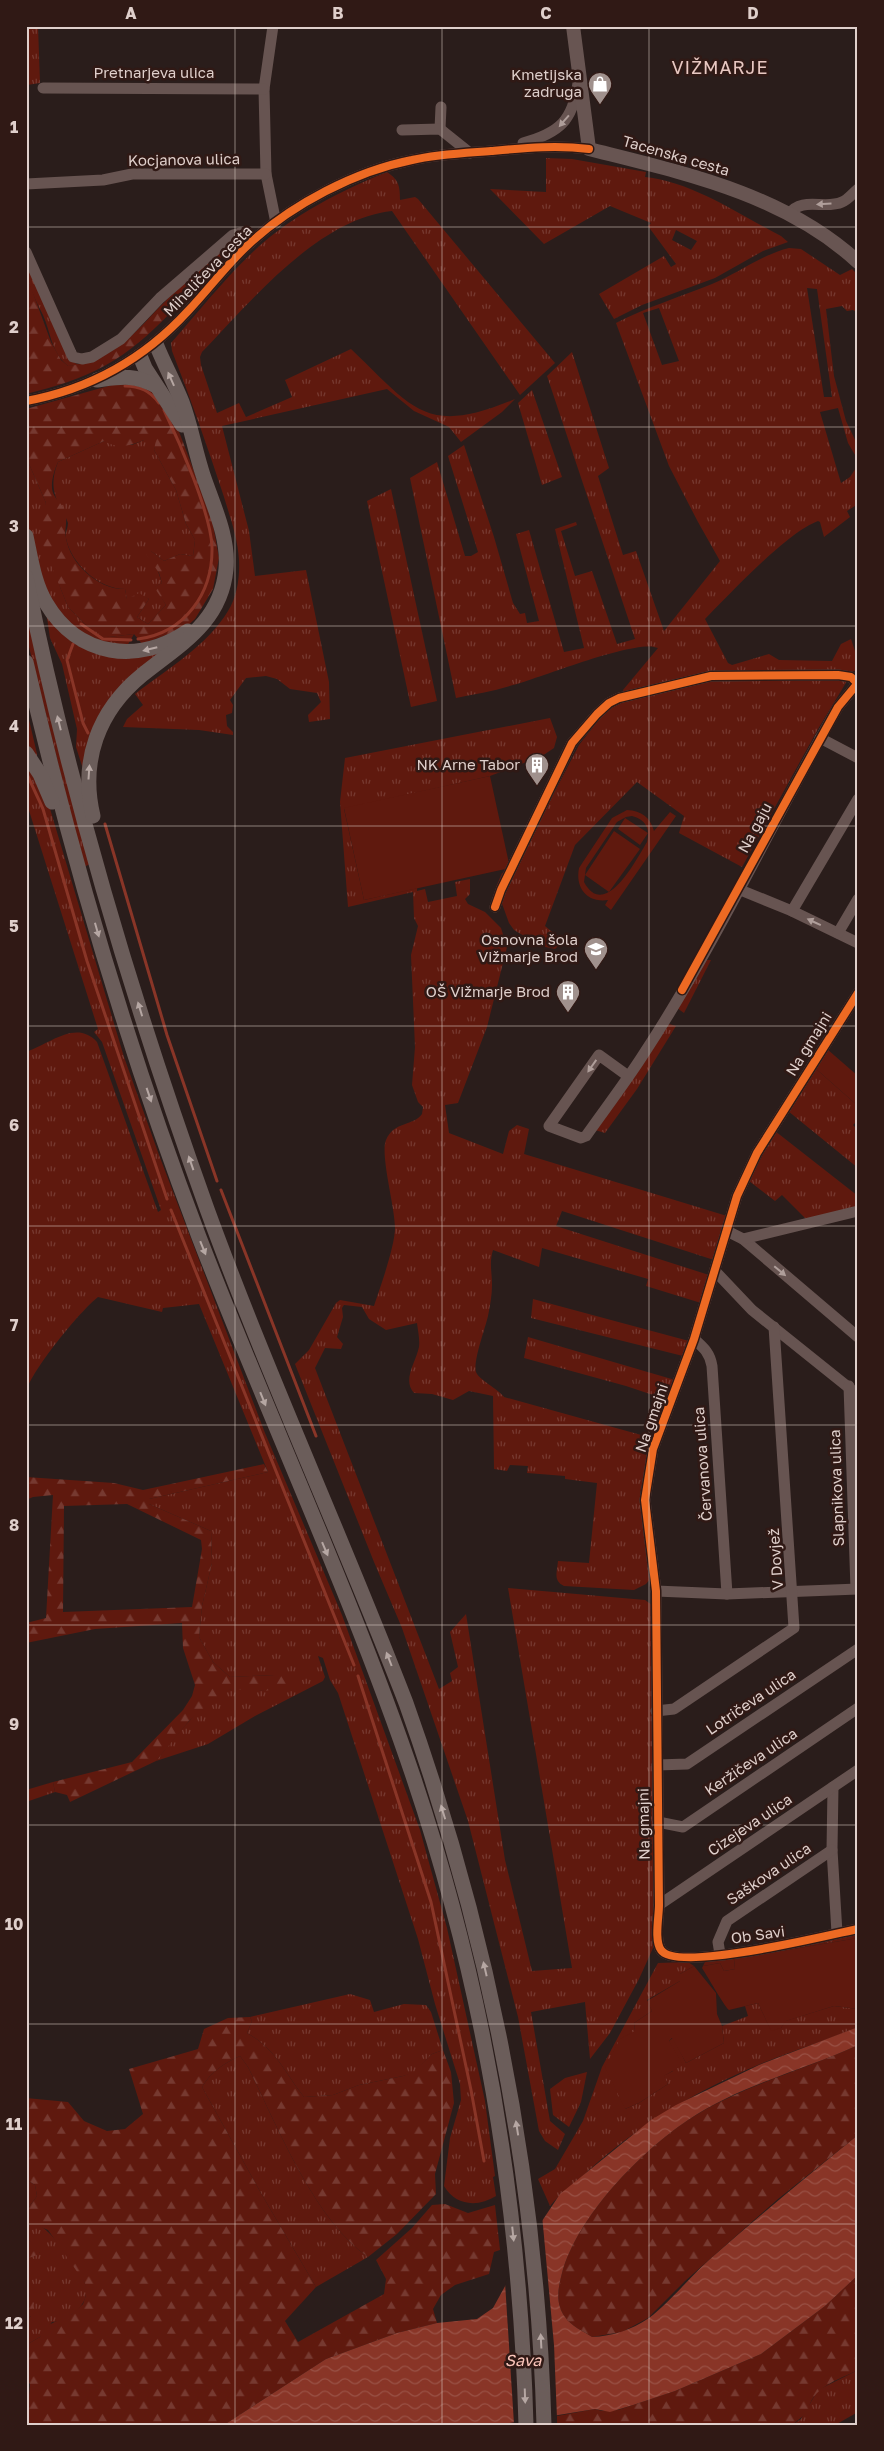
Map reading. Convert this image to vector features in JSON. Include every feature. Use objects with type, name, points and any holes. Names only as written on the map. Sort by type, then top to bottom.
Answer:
[{"type":"highway","points":[[94,855],[94,819],[89,800],[88,777],[94,742],[102,722],[123,693],[142,675],[184,644],[207,616],[222,587],[226,568],[226,552],[221,527],[192,442],[182,402],[156,344]]},
{"type":"highway","points":[[140,356],[145,368],[192,442]]},
{"type":"highway","points":[[97,380],[125,376],[141,378],[157,386]]},
{"type":"highway","points":[[26,536],[34,575],[46,602],[66,628],[93,646],[116,651],[150,650],[178,637],[207,616]]},
{"type":"highway","points":[[26,577],[62,735],[94,855],[154,1054],[208,1209],[377,1628],[432,1776],[464,1884],[498,2022],[525,2176],[540,2327],[544,2425]]},
{"type":"highway","points":[[26,662],[83,884],[133,1049],[199,1236],[274,1427],[351,1610],[415,1781],[448,1896],[476,2008],[502,2142],[522,2335],[526,2425]]},
{"type":"highway","points":[[26,753],[46,786],[62,840],[83,884]]},
{"type":"main road","points":[[573,26],[589,149]]},
{"type":"main road","name":"Tacenska cesta","points":[[589,149],[692,175],[756,198],[789,214],[830,239],[858,262]]},
{"type":"street","points":[[273,26],[264,89],[266,174],[276,223]]},
{"type":"street","points":[[492,151],[544,137],[561,126],[572,109],[578,76]]},
{"type":"street","name":"Pretnarjeva ulica","points":[[43,88],[264,89]]},
{"type":"street","points":[[440,129],[441,107]]},
{"type":"street","points":[[402,130],[440,129],[470,152]]},
{"type":"street","name":"Miheličeva cesta","points":[[27,401],[58,394],[97,380],[140,356],[156,344],[190,310],[250,243],[276,223],[315,198],[368,172],[414,159],[470,152],[545,146],[589,149]]},
{"type":"street","name":"Kocjanova ulica","points":[[26,184],[104,180],[132,174],[266,174]]},
{"type":"street","points":[[789,214],[794,207],[802,205],[842,203],[858,189]]},
{"type":"street","name":"Miheličeva cesta","points":[[26,252],[71,353],[74,357],[82,359],[105,351],[122,339],[160,298],[233,234],[240,233],[250,243]]},
{"type":"street","points":[[495,907],[501,890],[572,743],[609,704],[619,698],[711,676],[838,675],[851,677],[858,684]]},
{"type":"street","name":"Na gaju","points":[[628,1076],[599,1055],[550,1126],[581,1138],[586,1136],[628,1076],[682,990],[838,707],[858,684]]},
{"type":"street","points":[[820,738],[858,758]]},
{"type":"street","points":[[792,911],[858,799]]},
{"type":"street","points":[[738,889],[792,911],[858,943]]},
{"type":"street","points":[[838,933],[858,899]]},
{"type":"street","name":"Na gmajni","points":[[661,1952],[658,1944],[656,1591],[645,1500],[653,1449],[694,1339],[737,1196],[758,1153],[858,993]]},
{"type":"street","points":[[743,1239],[856,1214]]},
{"type":"street","points":[[727,1231],[743,1239],[858,1337]]},
{"type":"street","points":[[715,1271],[752,1310],[858,1395]]},
{"type":"street","name":"V Dovjež","points":[[656,1711],[674,1709],[794,1628],[774,1327]]},
{"type":"street","name":"Červanova ulica","points":[[694,1339],[706,1349],[711,1357],[727,1594]]},
{"type":"street","name":"Slapnikova ulica","points":[[849,1386],[857,1589]]},
{"type":"street","points":[[656,1591],[727,1594],[857,1589]]},
{"type":"street","name":"Lotričeva ulica","points":[[657,1765],[687,1764],[858,1649]]},
{"type":"street","name":"Keržičeva ulica","points":[[658,1822],[683,1827],[858,1708]]},
{"type":"street","name":"Cizejeva ulica","points":[[659,1905],[858,1770]]},
{"type":"street","points":[[833,1787],[832,1850],[837,1934]]},
{"type":"street","name":"Saškova ulica","points":[[720,1954],[718,1942],[727,1921],[832,1850]]},
{"type":"street","name":"Ob Savi","points":[[661,1952],[670,1957],[682,1958],[720,1954],[791,1945],[858,1929]]},
{"type":"green space","points":[[26,26],[38,26],[40,83],[27,85]]},
{"type":"green space","points":[[546,158],[572,159],[646,172],[645,177],[680,185],[715,200],[781,236],[788,242],[763,251],[715,278],[642,305],[614,319],[599,294],[664,256],[671,267],[676,264],[648,226],[651,223],[610,206],[544,244],[490,189],[546,192]],"holes":[[[676,230],[697,241],[691,250],[672,240]]]},
{"type":"green space","points":[[387,172],[398,184],[400,200],[415,197],[418,199],[555,363],[520,395],[392,211],[365,217],[338,229],[288,265],[264,287],[202,352],[200,357],[201,365],[217,413],[239,403],[246,417],[292,397],[285,380],[351,349],[406,401],[422,410],[440,415],[460,416],[485,410],[515,399],[502,412],[461,442],[449,427],[414,411],[387,389],[222,426],[249,531],[255,576],[306,570],[329,682],[330,719],[309,722],[308,715],[321,702],[317,693],[290,689],[277,679],[266,676],[246,678],[230,700],[233,705],[232,713],[226,715],[227,726],[233,732],[233,735],[199,730],[123,727],[127,719],[143,705],[135,694],[198,646],[219,624],[231,605],[236,593],[238,580],[238,552],[231,520],[206,442],[172,351],[171,343],[234,271],[256,249],[285,225],[352,187]]},
{"type":"green space","points":[[232,241],[226,252],[170,313],[140,342],[97,370],[26,394],[26,274],[51,342],[61,360],[68,366],[86,363],[115,349],[181,286]]},
{"type":"green space","points":[[789,248],[801,249],[840,275],[852,269],[858,275],[858,313],[853,310],[847,311],[842,306],[826,309],[834,376],[846,421],[858,446],[858,460],[848,443],[838,408],[820,412],[841,483],[850,477],[858,465],[858,504],[847,511],[850,517],[824,537],[820,522],[818,521],[790,538],[759,565],[705,619],[728,663],[732,665],[769,654],[779,660],[832,661],[841,644],[851,639],[858,660],[858,670],[848,673],[735,674],[624,693],[623,690],[658,648],[647,646],[610,653],[506,687],[456,698],[410,478],[437,462],[465,556],[471,556],[478,552],[448,456],[464,445],[513,603],[520,614],[525,613],[527,623],[539,621],[516,534],[529,530],[564,652],[584,648],[555,529],[576,522],[577,525],[561,531],[575,576],[592,571],[617,644],[635,639],[547,376],[572,352],[609,468],[598,476],[623,555],[636,551],[664,631],[720,561],[669,466],[616,323],[712,284],[779,251]],"holes":[[[807,288],[817,289],[832,397],[824,397]],[[659,308],[679,361],[662,365],[643,313]]]},
{"type":"green space","points":[[26,261],[75,363],[80,365],[68,366],[58,355],[31,289],[27,276]]},
{"type":"green space","points":[[119,383],[147,385],[175,421],[212,519],[219,558],[213,589],[195,619],[185,628],[142,644],[134,634],[109,637],[101,635],[85,624],[68,607],[43,545],[40,515],[46,503],[26,457],[26,409]],"holes":[[[144,440],[156,440],[154,450],[176,490],[186,524],[195,540],[193,556],[180,554],[164,561],[151,551],[146,554],[159,573],[162,583],[154,587],[166,605],[148,624],[137,617],[149,599],[139,593],[127,599],[125,589],[105,585],[96,580],[87,574],[73,557],[66,538],[65,511],[54,495],[52,483],[58,462],[104,441],[109,444],[124,446]]]},
{"type":"green space","points":[[532,390],[562,477],[542,485],[518,403]]},
{"type":"green space","points":[[144,440],[157,440],[154,450],[176,490],[186,524],[195,540],[193,556],[180,554],[164,561],[151,551],[162,583],[155,587],[166,605],[148,624],[137,617],[149,599],[142,596],[127,600],[125,589],[115,588],[96,580],[80,566],[69,548],[66,538],[68,523],[54,491],[54,475],[58,462],[104,441],[132,445]]},
{"type":"green space","points":[[26,457],[46,503],[44,511],[60,587],[68,607],[85,624],[109,637],[134,634],[127,646],[90,639],[57,612],[37,571],[26,518]]},
{"type":"green space","points":[[391,489],[437,701],[411,707],[367,501]]},
{"type":"green space","points":[[26,603],[90,864],[84,867],[26,635]]},
{"type":"green space","points":[[46,611],[84,647],[174,646],[141,670],[83,769],[76,747],[77,729],[62,664],[50,638]]},
{"type":"green space","points":[[833,677],[847,681],[818,729],[742,867],[679,833],[684,816],[637,782],[575,845],[545,926],[557,936],[559,945],[555,949],[541,946],[514,930],[509,923],[496,887],[502,873],[514,870],[579,745],[601,717],[620,701],[710,679]]},
{"type":"green space","points":[[26,707],[37,754],[37,757],[26,746]]},
{"type":"green space","points":[[550,718],[557,737],[554,748],[542,756],[490,776],[344,809],[364,900],[417,888],[417,891],[425,889],[428,902],[457,896],[455,882],[470,879],[470,894],[465,899],[468,904],[485,912],[501,928],[507,947],[487,1027],[458,1103],[445,1105],[449,1133],[503,1154],[509,1131],[517,1125],[529,1129],[524,1154],[727,1216],[714,1260],[562,1211],[556,1226],[709,1275],[701,1303],[646,1286],[648,1279],[542,1248],[539,1267],[493,1250],[491,1300],[478,1353],[476,1372],[480,1378],[504,1397],[652,1438],[640,1493],[650,1579],[646,1584],[634,1590],[564,1586],[558,1582],[556,1576],[558,1561],[589,1563],[597,1483],[565,1479],[565,1476],[527,1473],[528,1466],[510,1465],[507,1471],[494,1469],[493,1396],[469,1391],[453,1400],[432,1394],[414,1393],[411,1388],[409,1382],[411,1371],[419,1347],[417,1323],[386,1330],[369,1319],[362,1307],[344,1305],[342,1308],[343,1317],[337,1337],[343,1344],[341,1349],[325,1348],[315,1368],[439,1689],[452,1681],[450,1673],[458,1667],[450,1632],[466,1614],[505,1860],[532,1971],[572,1968],[508,1588],[645,1600],[652,1605],[655,1930],[653,1948],[639,1979],[610,2033],[590,2059],[585,2002],[531,2012],[550,2121],[565,2134],[558,2150],[545,2141],[539,2131],[518,2017],[468,1821],[402,1628],[295,1364],[309,1350],[336,1303],[340,1300],[374,1306],[390,1256],[395,1228],[386,1169],[386,1140],[394,1130],[418,1118],[422,1114],[423,1107],[418,1102],[412,1085],[415,1047],[411,955],[418,926],[414,918],[413,892],[348,907],[340,802],[345,758]]},
{"type":"green space","points":[[26,762],[48,802],[124,1057],[159,1155],[265,1433],[342,1615],[420,1830],[447,1928],[485,2101],[496,2196],[489,2200],[474,2203],[460,2201],[444,2186],[450,2138],[461,2100],[460,2084],[435,2004],[418,1939],[338,1693],[330,1680],[323,1658],[318,1656],[325,1677],[323,1681],[255,1716],[208,1744],[156,1761],[190,1720],[211,1701],[235,1688],[265,1691],[275,1675],[230,1677],[213,1662],[199,1637],[202,1606],[212,1563],[211,1531],[149,1504],[149,1499],[268,1472],[199,1304],[163,1308],[162,1312],[98,1297],[80,1315],[46,1356],[26,1392],[26,1052],[53,1039],[72,1033],[89,1035],[97,1042],[158,1212],[161,1210],[102,1042],[94,1032],[98,1029],[26,801]]},
{"type":"green space","points":[[490,776],[510,868],[364,900],[344,808]]},
{"type":"green space","points":[[627,810],[641,813],[648,818],[654,831],[670,812],[676,816],[611,910],[605,905],[608,900],[594,899],[584,893],[578,875],[579,868],[612,818]],"holes":[[[626,817],[637,817],[646,825],[648,833],[647,842],[628,873],[619,883],[610,891],[601,895],[592,892],[584,882],[586,868],[617,822]]]},
{"type":"green space","points":[[625,818],[648,833],[640,845],[618,829]]},
{"type":"green space","points":[[614,831],[640,849],[609,892],[585,875]]},
{"type":"green space","points":[[706,960],[711,960],[684,1013],[677,1008]]},
{"type":"green space","points":[[669,1024],[676,1026],[637,1089],[605,1133],[595,1130]]},
{"type":"green space","points":[[827,1049],[858,1076],[858,1106],[815,1068]]},
{"type":"green space","points":[[815,1068],[858,1106],[858,1120],[853,1125],[858,1130],[858,1168],[788,1111]]},
{"type":"green space","points":[[775,1131],[858,1196],[858,1207],[807,1220],[782,1195],[775,1201],[749,1181]]},
{"type":"green space","points":[[533,1299],[689,1341],[683,1356],[531,1318]]},
{"type":"green space","points":[[528,1337],[675,1380],[668,1400],[626,1386],[524,1358]]},
{"type":"green space","points":[[264,1464],[268,1472],[149,1499],[149,1504],[211,1531],[212,1563],[202,1606],[199,1637],[213,1662],[230,1677],[275,1675],[294,1678],[293,1685],[265,1691],[231,1689],[211,1702],[189,1721],[156,1761],[70,1802],[67,1795],[55,1792],[53,1782],[132,1762],[183,1710],[192,1696],[195,1685],[183,1648],[182,1623],[95,1629],[26,1643],[26,1623],[46,1618],[53,1495],[33,1497],[26,1500],[26,1477],[114,1483],[143,1490]],"holes":[[[127,1504],[201,1540],[202,1549],[192,1607],[63,1612],[64,1506]]]},
{"type":"green space","points":[[53,1782],[55,1792],[26,1802],[26,1790]]},
{"type":"green space","points":[[858,1934],[858,1938],[734,1959],[735,1969],[724,1971],[720,1963],[703,1966],[705,1962]]},
{"type":"green space","points":[[858,1938],[858,2009],[834,2006],[786,2021],[781,2028],[771,2031],[758,2003],[729,2010],[702,1968],[703,1966],[720,1963],[724,1971],[735,1969],[734,1959]]},
{"type":"green space","points":[[688,1962],[694,1966],[680,1974],[680,1981],[647,2000],[652,2011],[634,2023],[635,2031],[625,2109],[639,2103],[668,2084],[663,2076],[673,2071],[669,2041],[673,2038],[686,2063],[724,2043],[722,2026],[748,2016],[745,2006],[758,2003],[769,2026],[781,2028],[785,2021],[834,2006],[858,2009],[858,2027],[735,2075],[669,2110],[608,2154],[550,2206],[538,2179],[555,2169],[583,2121],[602,2067],[658,1963]]},
{"type":"green space","points":[[694,1966],[716,1993],[717,2014],[722,2026],[724,2043],[686,2063],[672,2038],[669,2041],[683,2065],[664,2076],[668,2084],[639,2103],[625,2109],[605,2067],[620,2039],[635,2031],[634,2023],[652,2011],[647,2001],[680,1981],[680,1974]]},
{"type":"green space","points":[[350,1994],[370,2000],[374,2012],[404,2004],[426,2005],[431,2012],[443,2050],[432,2054],[414,2073],[359,2085],[333,2095],[304,2097],[273,2054],[257,2039],[247,2033],[252,2021],[250,2017]]},
{"type":"green space","points":[[250,2017],[252,2021],[247,2033],[257,2039],[273,2054],[304,2097],[333,2095],[359,2085],[403,2076],[414,2072],[432,2054],[443,2050],[451,2072],[454,2103],[435,2174],[436,2194],[397,2234],[368,2257],[348,2240],[314,2196],[285,2143],[248,2067],[240,2056],[218,2068],[202,2087],[316,2287],[285,2321],[298,2342],[384,2294],[386,2279],[376,2260],[412,2228],[432,2205],[445,2204],[468,2213],[495,2205],[500,2250],[494,2252],[489,2274],[455,2285],[441,2295],[433,2309],[437,2323],[397,2333],[326,2359],[224,2425],[26,2425],[26,2399],[29,2395],[30,2384],[26,2380],[26,2345],[40,2337],[44,2327],[72,2314],[83,2304],[86,2295],[85,2283],[48,2230],[31,2223],[26,2216],[26,2211],[37,2196],[35,2185],[26,2179],[26,2098],[68,2102],[84,2121],[107,2131],[125,2129],[143,2114],[129,2069],[198,2049],[204,2029],[228,2018]]},
{"type":"green space","points":[[858,2045],[858,2135],[778,2199],[685,2281],[648,2318],[622,2332],[592,2337],[568,2320],[562,2312],[558,2295],[562,2273],[570,2251],[596,2208],[631,2168],[669,2134],[708,2108],[750,2088]]},
{"type":"green space","points":[[240,2056],[248,2067],[285,2143],[314,2196],[348,2240],[368,2257],[316,2287],[202,2087],[218,2068]]},
{"type":"green space","points":[[587,2072],[581,2102],[569,2127],[553,2115],[550,2089],[565,2078]]},
{"type":"green space","points":[[26,2179],[35,2185],[37,2196],[26,2211]]},
{"type":"green space","points":[[26,2216],[46,2230],[57,2242],[79,2272],[85,2283],[86,2290],[85,2297],[78,2309],[66,2318],[52,2322],[40,2337],[26,2345],[26,2320],[31,2316],[29,2293],[26,2291],[26,2259],[40,2253],[29,2240],[26,2241]]},
{"type":"green space","points":[[29,2240],[39,2248],[40,2254],[26,2259],[26,2241]]},
{"type":"green space","points":[[858,2275],[858,2370],[820,2390],[810,2403],[808,2412],[792,2425],[557,2425],[557,2416],[595,2409],[602,2411],[618,2410],[675,2391],[761,2354],[825,2306]]},
{"type":"green space","points":[[26,2291],[34,2303],[31,2316],[26,2320]]},
{"type":"green space","points":[[858,2370],[858,2412],[835,2425],[792,2425],[801,2419],[818,2390]]},
{"type":"water","name":"Sava","points":[[858,2027],[858,2045],[729,2097],[688,2120],[669,2134],[631,2168],[596,2208],[570,2251],[562,2273],[559,2290],[560,2306],[565,2317],[574,2326],[592,2337],[615,2334],[635,2326],[649,2318],[672,2298],[709,2260],[858,2135],[858,2275],[825,2306],[761,2354],[675,2391],[610,2412],[595,2409],[498,2425],[224,2425],[326,2359],[397,2333],[437,2323],[477,2319],[493,2308],[536,2230],[560,2194],[651,2120],[676,2105],[759,2065]]},
{"type":"pier","points":[[542,2215],[554,2345],[557,2419],[514,2424],[505,2282]]},
{"type":"waterway","points":[[125,386],[144,390],[159,403]]},
{"type":"waterway","points":[[138,639],[170,629],[193,608],[201,595],[211,564],[212,547],[206,516],[186,458],[164,410]]},
{"type":"waterway","points":[[81,624],[103,639],[131,640]]},
{"type":"waterway","points":[[73,644],[67,660],[83,723],[88,733]]},
{"type":"waterway","points":[[26,772],[43,809],[87,961],[167,1199]]},
{"type":"waterway","points":[[105,824],[167,1035],[217,1181]]},
{"type":"waterway","points":[[221,1190],[316,1436]]},
{"type":"waterway","points":[[171,1210],[354,1665]]},
{"type":"waterway","points":[[358,1676],[431,1902],[484,2161]]},
{"type":"cycle path","points":[[26,401],[73,389],[115,370],[135,357],[171,328],[196,303],[233,260],[266,229],[305,203],[347,181],[391,165],[432,156],[540,147],[589,149]]},
{"type":"cycle path","points":[[495,907],[501,890],[572,743],[609,703],[619,698],[711,676],[838,675],[851,677],[858,684]]},
{"type":"cycle path","points":[[682,990],[838,707],[858,683]]},
{"type":"cycle path","points":[[858,993],[757,1153],[737,1196],[694,1339],[653,1449],[645,1500],[656,1591],[659,1905],[657,1935],[659,1946],[661,1950],[673,1956],[722,1955],[858,1929]]},
{"type":"place","name":"Kmetijska zadruga","points":[[600,105]]},
{"type":"place","name":"NK Arne Tabor","points":[[537,786]]},
{"type":"place","name":"Osnovna šola Vižmarje Brod","points":[[596,970]]},
{"type":"place","name":"OŠ Vižmarje Brod","points":[[568,1013]]},
{"type":"district","name":"VIŽMARJE","points":[[720,68]]}]
